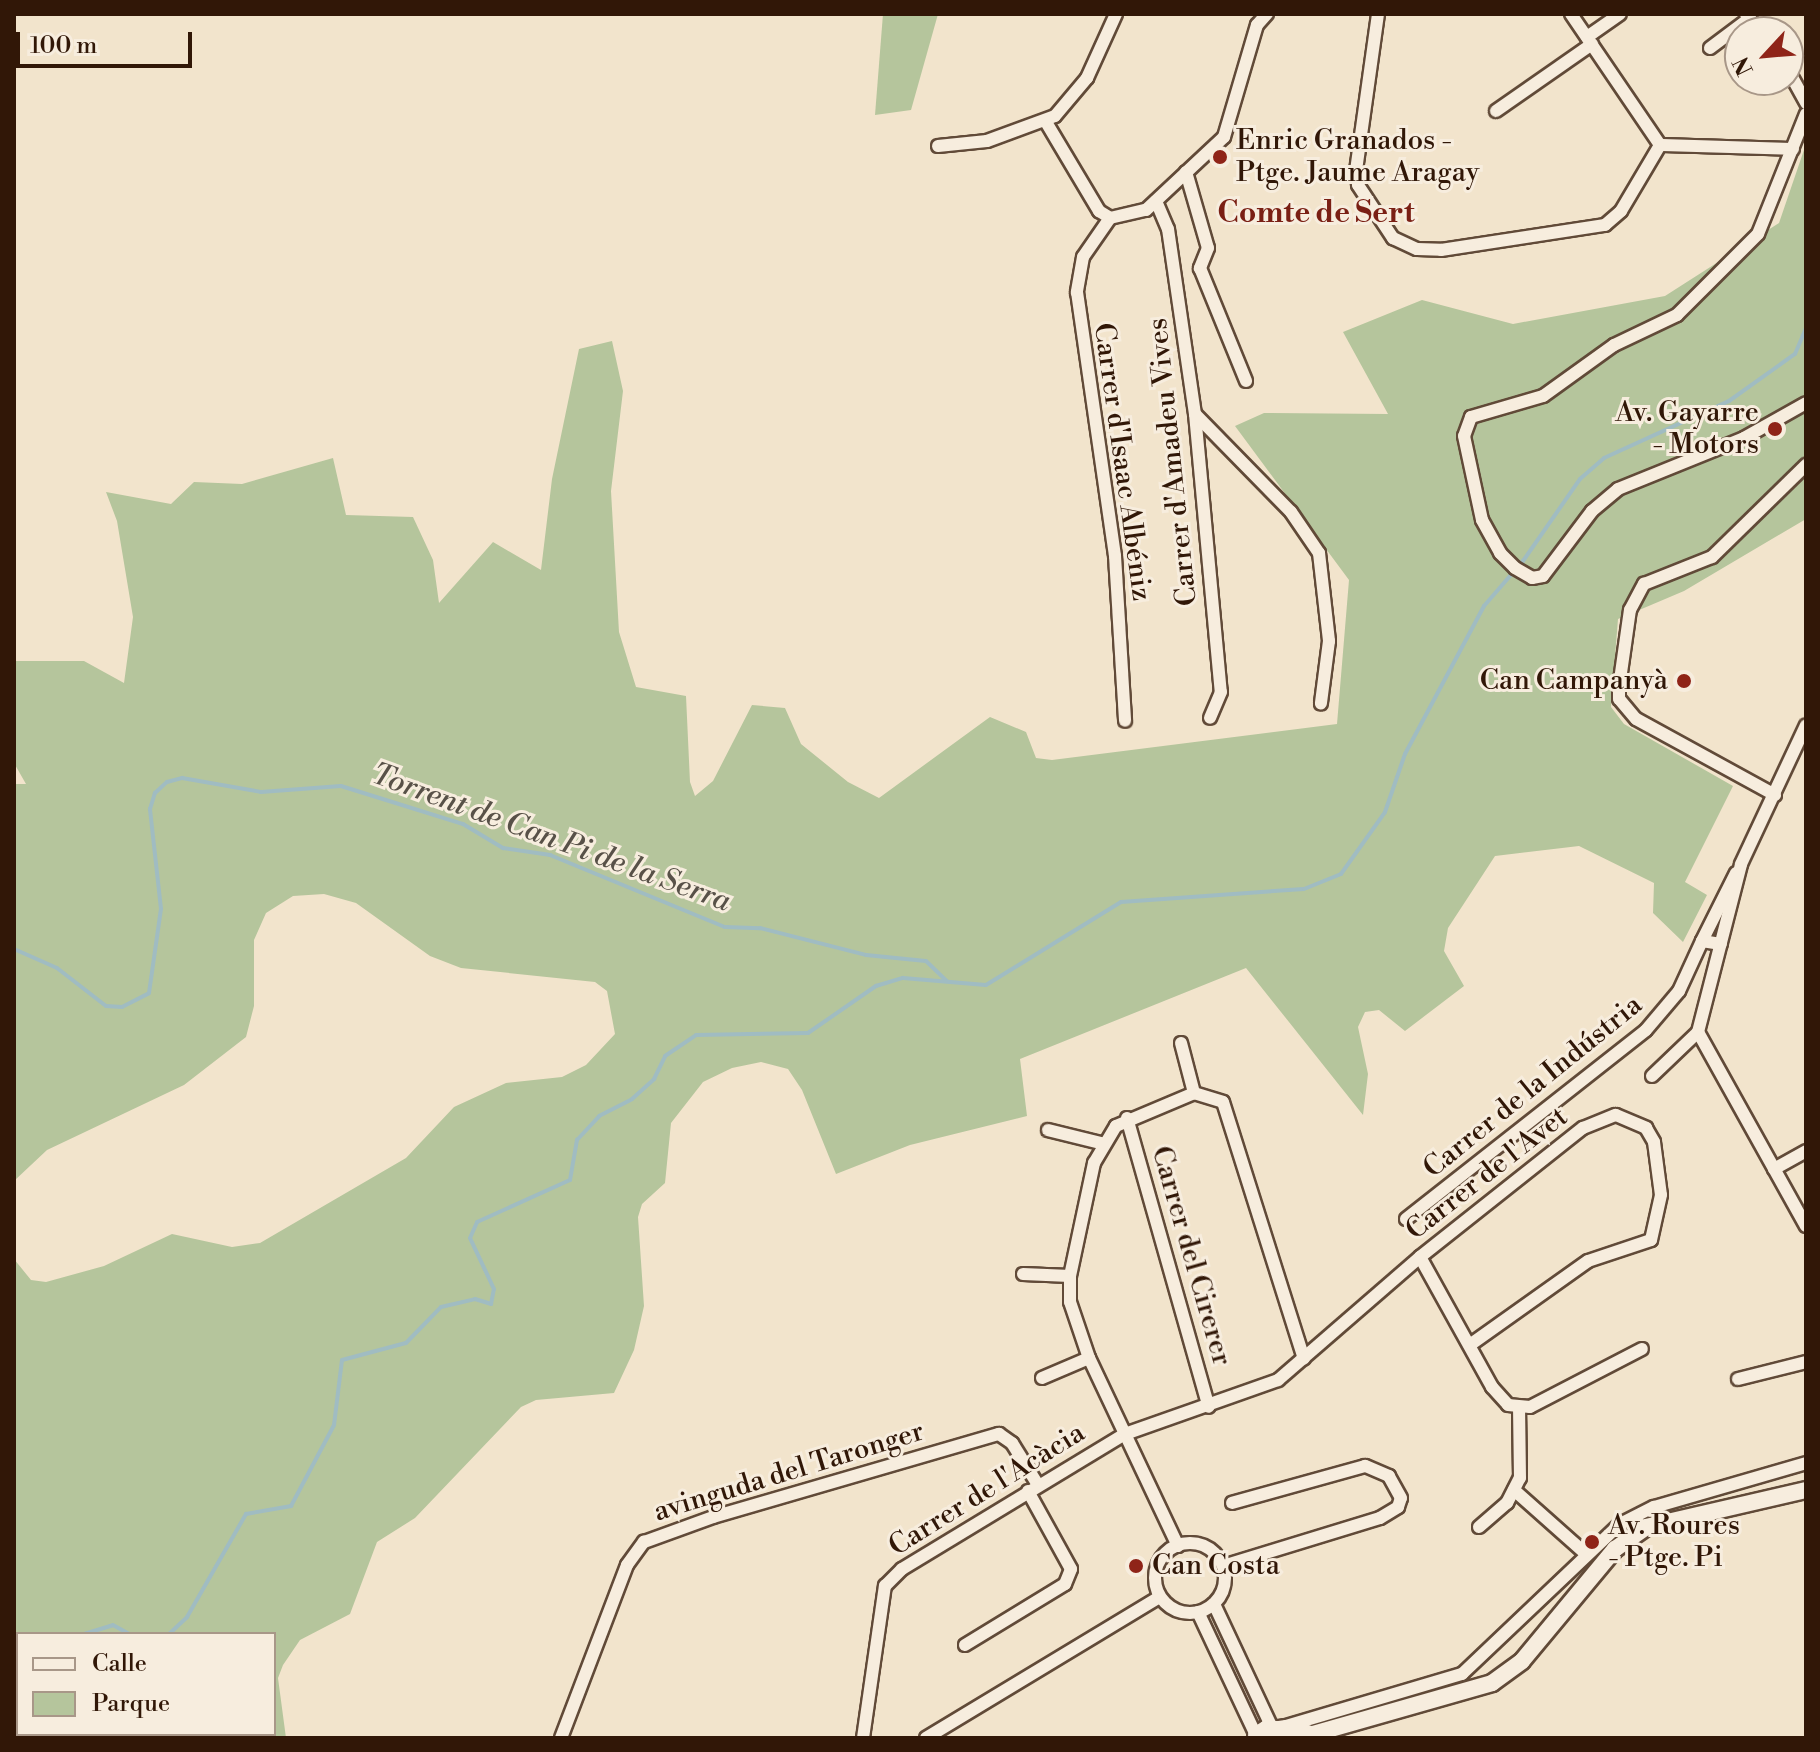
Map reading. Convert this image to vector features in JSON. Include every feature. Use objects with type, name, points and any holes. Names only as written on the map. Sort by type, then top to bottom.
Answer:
[{"type":"street","points":[[938,146],[987,141],[1046,122],[1087,78],[1116,14]]},
{"type":"street","points":[[1046,122],[1084,193],[1110,218],[1138,213],[1156,201],[1224,137],[1257,25],[1267,14]]},
{"type":"street","points":[[1378,14],[1356,170],[1358,185],[1393,238],[1417,249],[1441,250],[1605,225],[1621,211],[1660,145]]},
{"type":"street","points":[[1571,14],[1660,145]]},
{"type":"street","points":[[1496,111],[1620,14]]},
{"type":"street","points":[[1710,48],[1724,36]]},
{"type":"street","points":[[1806,114],[1758,234],[1677,315],[1614,345],[1543,396],[1471,417],[1464,436],[1491,538],[1515,568],[1537,578],[1548,571],[1592,511],[1618,489],[1744,438],[1806,403]]},
{"type":"street","points":[[1660,145],[1793,149]]},
{"type":"street","points":[[1186,172],[1208,248],[1200,268],[1246,381]]},
{"type":"street","name":"Carrer d'Amadeu Vives","points":[[1156,201],[1168,229],[1195,414],[1221,692],[1210,718]]},
{"type":"street","name":"Carrer d'Isaac Albéniz","points":[[1110,218],[1083,257],[1077,300],[1115,556],[1125,721]]},
{"type":"street","points":[[1195,414],[1291,512],[1319,553],[1329,641],[1321,703]]},
{"type":"street","points":[[1784,416],[1806,416]]},
{"type":"street","points":[[1775,795],[1636,719],[1619,699],[1619,687],[1630,610],[1644,584],[1712,557],[1806,465]]},
{"type":"street","name":"Carrer de la Indústria","points":[[1406,1219],[1646,1030],[1679,991],[1806,725]]},
{"type":"street","name":"Carrer de la Indústria","points":[[1698,1032],[1741,864]]},
{"type":"street","points":[[1702,941],[1721,944]]},
{"type":"street","points":[[1652,1076],[1698,1032],[1806,1226]]},
{"type":"street","points":[[1181,1043],[1194,1093]]},
{"type":"street","points":[[1178,1546],[1089,1358],[1073,1316],[1070,1276],[1101,1143],[1127,1118],[1194,1093],[1223,1102],[1304,1359]]},
{"type":"street","name":"Carrer del Cirerer","points":[[1127,1118],[1209,1407]]},
{"type":"street","name":"Carrer de l'Avet","points":[[1125,1434],[1264,1388],[1304,1359],[1420,1257],[1600,1118],[1631,1119],[1654,1142],[1661,1195],[1651,1240],[1588,1261],[1470,1345]]},
{"type":"street","points":[[1048,1130],[1101,1143]]},
{"type":"street","points":[[1774,1169],[1806,1151]]},
{"type":"street","points":[[1420,1257],[1492,1387],[1508,1405],[1519,1407],[1642,1349]]},
{"type":"street","points":[[1023,1274],[1070,1276]]},
{"type":"street","points":[[1042,1378],[1089,1358]]},
{"type":"street","points":[[1738,1379],[1806,1362]]},
{"type":"street","points":[[1479,1527],[1514,1490],[1520,1478],[1519,1407]]},
{"type":"street","name":"avinguda del Taronger","points":[[561,1738],[627,1565],[644,1542],[713,1517],[999,1434],[1012,1443],[1033,1488]]},
{"type":"street","name":"Carrer de l'Acàcia","points":[[863,1738],[885,1586],[902,1569],[1125,1434]]},
{"type":"street","points":[[1263,1735],[1462,1674],[1586,1554],[1639,1513],[1806,1463]]},
{"type":"street","points":[[1223,1566],[1380,1518],[1398,1507],[1401,1498],[1389,1476],[1365,1466],[1232,1503]]},
{"type":"street","points":[[965,1645],[1053,1595],[1068,1577],[1071,1569],[1033,1488]]},
{"type":"street","points":[[1514,1490],[1586,1554]]},
{"type":"street","points":[[1263,1735],[1305,1736],[1492,1683],[1522,1661],[1602,1563],[1630,1536],[1665,1519],[1806,1490]]},
{"type":"street","points":[[1200,1545],[1223,1566],[1224,1588],[1214,1604],[1198,1612],[1176,1610],[1160,1597],[1157,1568],[1178,1546],[1200,1545]]},
{"type":"street","points":[[926,1738],[1160,1597]]},
{"type":"street","points":[[1214,1604],[1263,1735]]},
{"type":"street","points":[[1198,1612],[1263,1735]]},
{"type":"green space","points":[[883,14],[938,14],[911,110],[875,115]]},
{"type":"green space","points":[[1806,144],[1806,519],[1684,591],[1618,619],[1611,707],[1624,724],[1733,786],[1685,882],[1707,895],[1683,942],[1653,913],[1654,883],[1579,846],[1495,856],[1448,928],[1444,951],[1464,986],[1405,1031],[1379,1010],[1365,1012],[1358,1027],[1368,1074],[1363,1115],[1246,968],[1020,1059],[1027,1116],[910,1145],[836,1174],[802,1090],[788,1069],[761,1062],[732,1068],[703,1082],[671,1123],[665,1183],[642,1204],[638,1217],[644,1306],[634,1350],[614,1393],[536,1400],[521,1407],[415,1518],[377,1542],[350,1614],[300,1640],[283,1665],[278,1678],[286,1738],[14,1738],[14,1259],[31,1280],[46,1282],[104,1266],[172,1234],[232,1247],[260,1243],[406,1158],[454,1107],[506,1083],[562,1077],[586,1065],[615,1034],[607,991],[595,982],[461,968],[430,956],[356,903],[324,894],[293,896],[266,913],[254,940],[254,1006],[246,1037],[184,1085],[47,1150],[14,1181],[14,784],[26,784],[14,763],[14,661],[84,661],[124,683],[133,617],[117,521],[106,492],[171,504],[194,482],[242,484],[333,458],[346,515],[413,517],[433,560],[439,603],[493,542],[541,570],[552,479],[579,349],[612,341],[623,391],[611,491],[619,632],[636,687],[686,696],[690,782],[695,796],[713,781],[752,705],[785,708],[801,744],[848,782],[879,798],[990,717],[1026,732],[1036,758],[1052,760],[1337,724],[1349,580],[1235,426],[1264,413],[1388,414],[1343,332],[1422,300],[1513,324],[1665,296],[1779,223]]},
{"type":"waterway","points":[[171,1632],[187,1617],[246,1514],[291,1506],[334,1425],[342,1360],[406,1343],[441,1307],[475,1299],[491,1304],[494,1289],[470,1238],[477,1222],[570,1180],[577,1140],[599,1116],[632,1099],[654,1079],[665,1056],[696,1035],[808,1033],[876,986],[903,978],[986,985],[1121,902],[1304,889],[1341,874],[1385,812],[1405,754],[1484,606],[1523,561],[1580,479],[1604,458],[1729,401],[1795,354],[1806,328]]},
{"type":"waterway","name":"Torrent de Can Pi de la Serra","points":[[14,949],[57,968],[106,1006],[122,1007],[149,993],[161,909],[150,809],[155,793],[167,782],[182,778],[261,792],[341,786],[463,824],[503,848],[550,855],[725,927],[760,928],[866,955],[926,961],[947,981]]},
{"type":"waterway","points":[[90,1632],[113,1625],[125,1632]]},
{"type":"place","name":"Enric Granados - Ptge. Jaume Aragay","points":[[1220,157]]},
{"type":"place","name":"Av. Gayarre - Motors","points":[[1775,429]]},
{"type":"place","name":"Can Campanyà","points":[[1684,681]]},
{"type":"place","name":"Av. Roures - Ptge. Pi","points":[[1592,1542]]},
{"type":"place","name":"Can Costa","points":[[1136,1566]]},
{"type":"district","name":"Comte de Sert","points":[[1316,213]]}]
